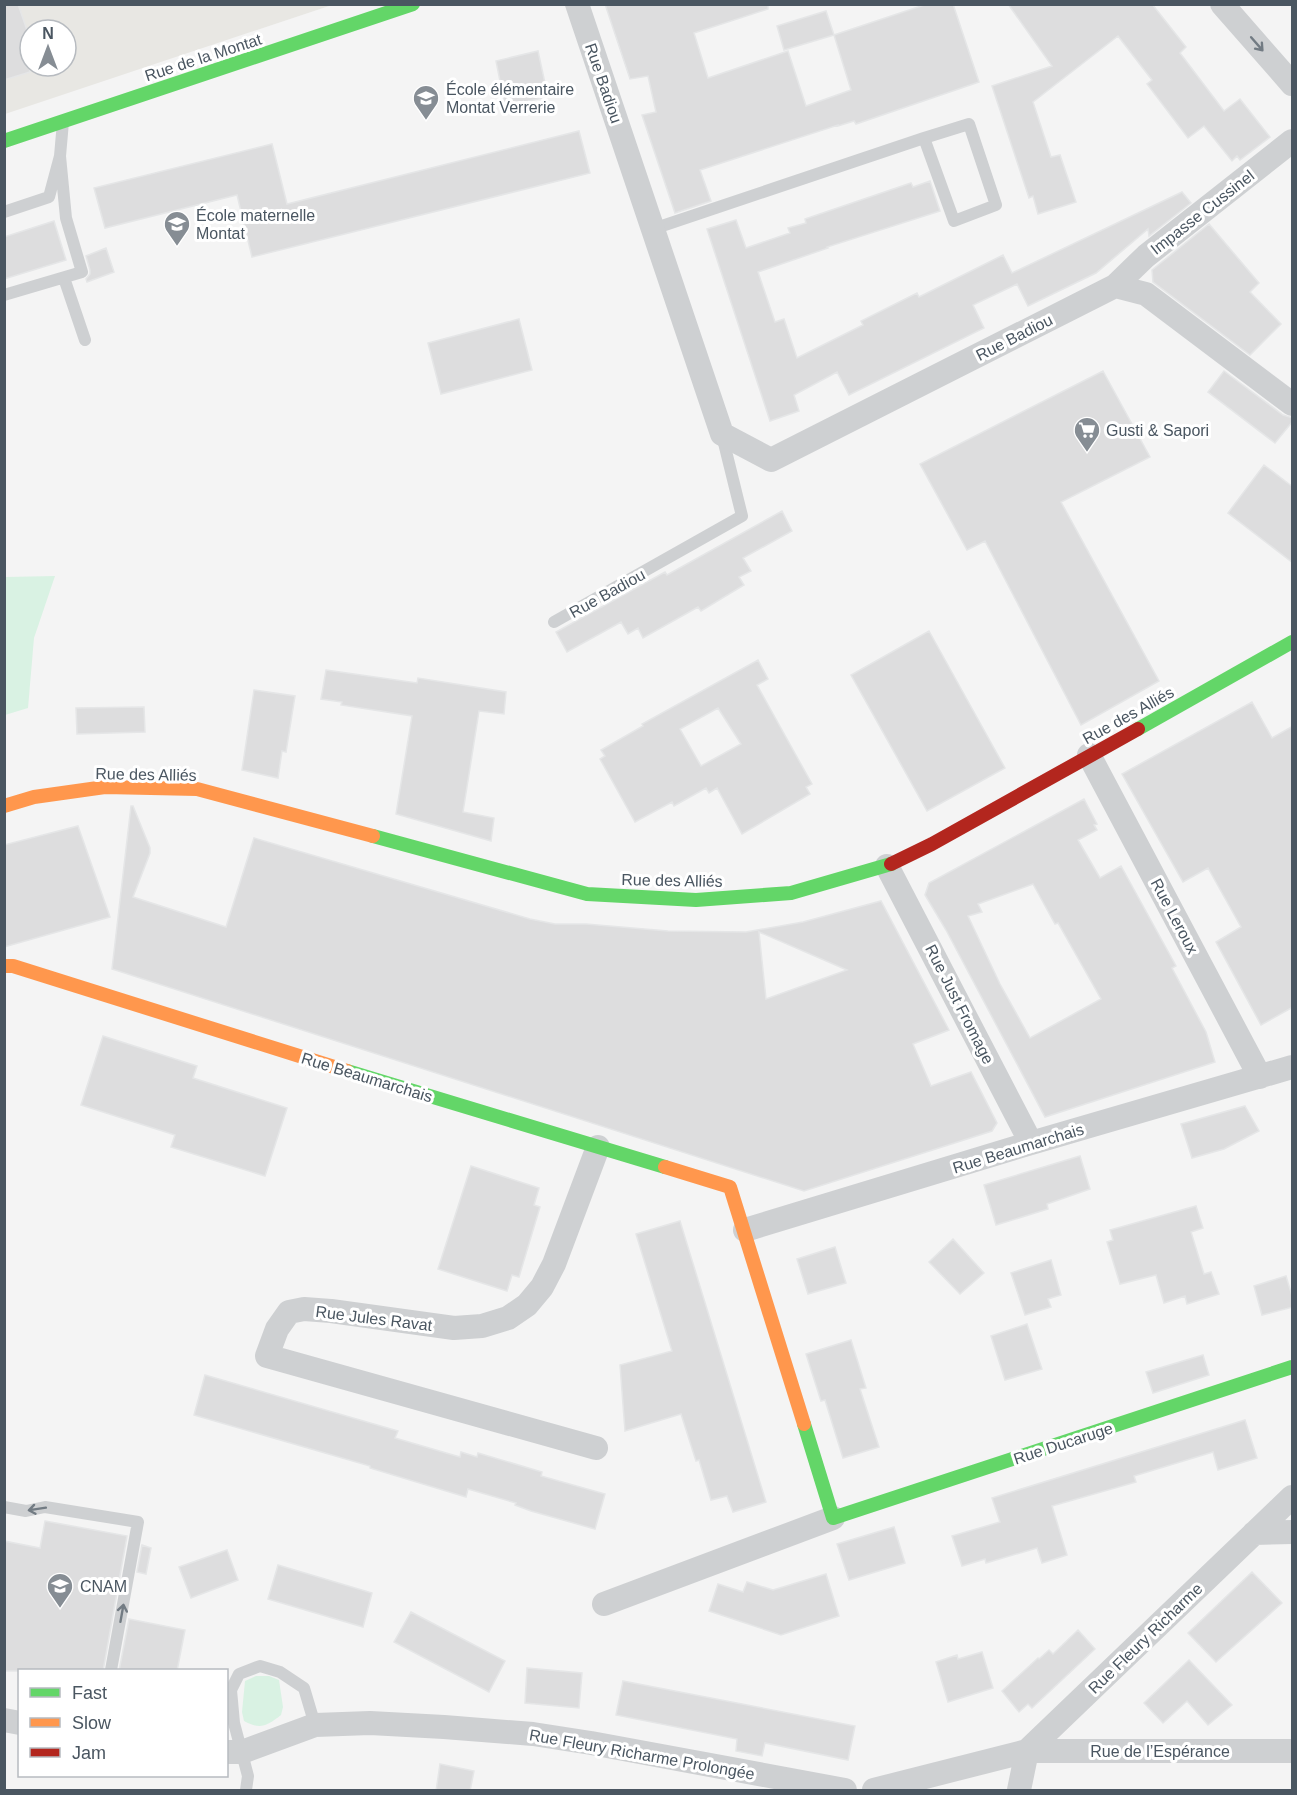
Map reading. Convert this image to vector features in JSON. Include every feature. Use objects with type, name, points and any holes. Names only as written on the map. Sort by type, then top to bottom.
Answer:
[{"type":"street","name":"Rue de la Montat","points":[[4,141],[412,4]]},
{"type":"street","name":"Rue Badiou","points":[[578,4],[722,434],[771,460],[1115,286]]},
{"type":"street","points":[[1222,4],[1293,84]]},
{"type":"street","name":"Impasse Cussinel","points":[[1115,286],[1146,256],[1293,141]]},
{"type":"street","points":[[1115,286],[1146,294],[1293,404]]},
{"type":"street","name":"Rue des Alliés","points":[[4,806],[34,797],[105,787],[197,789],[587,894],[696,900],[791,893],[887,866],[932,844],[1293,642]]},
{"type":"street","name":"Rue Leroux","points":[[1089,755],[1260,1077]]},
{"type":"street","name":"Rue Just Fromage","points":[[887,866],[1031,1143]]},
{"type":"street","name":"Rue Beaumarchais","points":[[4,966],[13,966],[730,1187],[745,1230],[1031,1143],[1293,1067]]},
{"type":"street","name":"Rue Jules Ravat","points":[[596,1448],[267,1356],[277,1329],[289,1312],[304,1309],[454,1328],[482,1326],[508,1317],[527,1305],[542,1287],[554,1264],[598,1147]]},
{"type":"street","points":[[745,1230],[833,1518]]},
{"type":"street","name":"Rue Ducaruge","points":[[604,1604],[833,1518],[1293,1367]]},
{"type":"street","name":"Rue Fleury Richarme","points":[[1027,1751],[1293,1497]]},
{"type":"street","points":[[1254,1533],[1293,1532]]},
{"type":"street","name":"Rue Fleury Richarme Prolongée","points":[[234,1752],[315,1725],[370,1723],[533,1734],[845,1791]]},
{"type":"street","points":[[874,1791],[1027,1751],[1019,1791]]},
{"type":"street","name":"Rue de l’Espérance","points":[[1027,1751],[1293,1751]]},
{"type":"lane","points":[[4,212],[49,197],[60,156],[63,121]]},
{"type":"lane","points":[[653,229],[924,138],[969,124],[996,205],[954,221],[924,138]]},
{"type":"lane","points":[[7,293],[82,272],[66,218],[60,156]]},
{"type":"lane","points":[[64,278],[85,340]]},
{"type":"lane","name":"Rue Badiou","points":[[555,622],[742,516],[722,434]]},
{"type":"lane","points":[[4,1507],[26,1511],[45,1507],[138,1522],[111,1669]]},
{"type":"lane","points":[[246,1791],[248,1776],[234,1752],[231,1690],[239,1674],[261,1666],[280,1672],[304,1688],[315,1725]]},
{"type":"shaded area","points":[[5,4],[332,5],[5,114]]},
{"type":"green space","points":[[55,576],[34,638],[28,708],[5,715],[5,577]]},
{"type":"green space","points":[[256,1676],[269,1676],[279,1680],[283,1707],[281,1715],[263,1726],[244,1721],[242,1712],[245,1681]]},
{"type":"building","points":[[4,4],[18,4],[23,18],[18,18],[18,76],[4,80]]},
{"type":"building","points":[[605,4],[768,4],[768,9],[694,33],[708,78],[788,51],[806,106],[851,90],[834,35],[927,4],[953,4],[979,82],[856,124],[854,121],[838,125],[700,170],[711,201],[675,213],[642,115],[656,112],[648,76],[630,79]]},
{"type":"building","points":[[1008,4],[1152,4],[1186,47],[1180,53],[1224,111],[1240,99],[1270,137],[1240,160],[1237,156],[1232,161],[1204,126],[1188,138],[1147,84],[1152,80],[1118,36],[1033,102],[1051,157],[1060,155],[1076,202],[1038,214],[1033,196],[1029,198],[992,86],[1052,66]]},
{"type":"building","points":[[826,11],[834,35],[784,50],[777,26]]},
{"type":"building","points":[[538,51],[548,97],[505,106],[496,61]]},
{"type":"building","points":[[579,131],[590,173],[252,257],[237,195],[105,228],[94,188],[272,144],[287,204]]},
{"type":"building","points":[[930,181],[940,211],[758,272],[775,322],[784,319],[797,358],[863,325],[861,321],[917,293],[919,297],[1003,255],[1012,273],[1182,192],[1191,203],[1149,236],[1148,229],[1096,273],[1028,306],[1017,284],[973,305],[984,328],[849,395],[837,372],[794,395],[799,411],[770,421],[707,229],[736,220],[746,248],[790,233],[788,228],[806,223],[805,219],[911,183],[913,187]]},
{"type":"building","points":[[54,221],[66,260],[4,279],[4,237]]},
{"type":"building","points":[[1209,224],[1259,283],[1250,292],[1281,324],[1250,355],[1153,282],[1152,270]]},
{"type":"building","points":[[106,248],[114,272],[87,282],[90,270],[86,256]]},
{"type":"building","points":[[519,319],[532,370],[441,394],[428,343]]},
{"type":"building","points":[[1103,371],[1150,457],[1061,502],[1159,681],[1081,725],[985,541],[967,550],[920,464]]},
{"type":"building","points":[[1224,371],[1283,415],[1293,418],[1275,443],[1208,392]]},
{"type":"building","points":[[1264,465],[1293,487],[1293,563],[1228,513]]},
{"type":"building","points":[[782,511],[792,531],[743,558],[751,571],[739,577],[744,585],[701,611],[698,607],[643,638],[638,628],[628,634],[621,622],[567,652],[556,632],[665,572],[667,575]]},
{"type":"building","points":[[929,631],[1005,768],[927,811],[851,675]]},
{"type":"building","points":[[758,660],[768,679],[757,685],[812,784],[806,787],[810,794],[742,834],[717,788],[709,793],[706,788],[674,806],[672,802],[635,822],[600,759],[605,756],[601,750],[643,726],[642,724]],"holes":[[[718,708],[741,744],[701,766],[680,729]]]},
{"type":"building","points":[[326,670],[417,683],[418,678],[506,692],[504,714],[479,711],[463,812],[494,818],[491,841],[396,814],[412,716],[341,705],[342,702],[321,699]]},
{"type":"building","points":[[254,690],[295,696],[286,752],[282,751],[278,778],[242,770]]},
{"type":"building","points":[[1252,702],[1272,738],[1293,726],[1293,1007],[1261,1025],[1216,942],[1241,927],[1208,868],[1183,882],[1122,774]]},
{"type":"building","points":[[144,707],[145,732],[77,734],[76,708]]},
{"type":"building","points":[[1084,799],[1097,824],[1094,825],[1097,830],[1078,840],[1100,878],[1121,866],[1176,966],[1172,968],[1206,1032],[1215,1062],[1045,1117],[946,930],[925,895],[929,883]],"holes":[[[1033,884],[1055,924],[1058,923],[1101,999],[1030,1038],[1000,984],[968,916],[982,912],[978,904]]]},
{"type":"building","points":[[131,806],[133,806],[150,848],[133,897],[226,927],[254,838],[530,919],[555,924],[586,924],[668,931],[746,932],[803,922],[881,901],[949,1030],[913,1044],[931,1086],[971,1072],[997,1123],[992,1131],[804,1191],[112,969]],"holes":[[[759,932],[847,970],[766,999]]]},
{"type":"building","points":[[78,826],[110,917],[4,947],[4,845]]},
{"type":"building","points":[[103,1036],[197,1066],[193,1078],[287,1108],[265,1176],[171,1147],[175,1135],[81,1105]]},
{"type":"building","points":[[1245,1106],[1259,1131],[1224,1149],[1192,1158],[1181,1124]]},
{"type":"building","points":[[1080,1156],[1090,1189],[1047,1204],[1048,1209],[996,1225],[984,1185]]},
{"type":"building","points":[[471,1166],[539,1188],[534,1205],[540,1207],[519,1277],[512,1275],[507,1291],[438,1269]]},
{"type":"building","points":[[1196,1206],[1203,1228],[1191,1232],[1204,1274],[1211,1272],[1219,1294],[1187,1304],[1185,1296],[1164,1303],[1156,1275],[1120,1284],[1107,1242],[1113,1240],[1110,1230]]},
{"type":"building","points":[[680,1221],[766,1502],[733,1512],[727,1496],[711,1500],[699,1460],[696,1461],[681,1414],[625,1431],[620,1365],[672,1351],[636,1234]]},
{"type":"building","points":[[953,1239],[984,1273],[960,1294],[929,1262]]},
{"type":"building","points":[[835,1247],[846,1283],[808,1294],[797,1259]]},
{"type":"building","points":[[1051,1260],[1061,1295],[1048,1299],[1051,1307],[1025,1315],[1011,1273]]},
{"type":"building","points":[[1286,1276],[1293,1307],[1262,1315],[1254,1286]]},
{"type":"building","points":[[1027,1324],[1042,1369],[1005,1380],[991,1336]]},
{"type":"building","points":[[851,1340],[866,1388],[860,1389],[879,1447],[843,1458],[825,1400],[821,1401],[806,1354]]},
{"type":"building","points":[[1203,1355],[1209,1375],[1153,1393],[1146,1372]]},
{"type":"building","points":[[205,1375],[398,1431],[395,1438],[460,1457],[461,1452],[477,1457],[478,1453],[542,1472],[541,1476],[605,1494],[595,1529],[531,1511],[515,1505],[516,1503],[468,1489],[466,1497],[370,1468],[370,1466],[194,1415]]},
{"type":"building","points":[[1245,1420],[1257,1458],[1218,1470],[1213,1452],[1134,1476],[1136,1482],[1052,1506],[1067,1555],[1042,1563],[1037,1548],[986,1563],[985,1559],[962,1566],[952,1536],[1000,1522],[992,1498]]},
{"type":"building","name":"CNAM","points":[[45,1521],[127,1536],[103,1669],[4,1671],[4,1541],[40,1548]]},
{"type":"building","points":[[894,1527],[905,1563],[849,1580],[837,1544]]},
{"type":"building","points":[[142,1545],[151,1548],[146,1574],[137,1572]]},
{"type":"building","points":[[227,1550],[238,1580],[191,1598],[179,1567]]},
{"type":"building","points":[[278,1565],[372,1593],[363,1627],[268,1599]]},
{"type":"building","points":[[1252,1572],[1282,1603],[1216,1662],[1188,1633]]},
{"type":"building","points":[[826,1574],[839,1616],[781,1635],[709,1611],[718,1584],[743,1592],[747,1582],[773,1590]]},
{"type":"building","points":[[411,1612],[505,1661],[489,1692],[394,1642]]},
{"type":"building","points":[[129,1619],[185,1630],[177,1669],[119,1669]]},
{"type":"building","points":[[1078,1630],[1095,1649],[1032,1708],[1028,1704],[1019,1712],[1002,1691],[1038,1658],[1049,1650],[1053,1654]]},
{"type":"building","points":[[982,1652],[993,1688],[948,1702],[936,1662],[957,1655],[958,1659]]},
{"type":"building","points":[[1189,1660],[1232,1705],[1208,1725],[1187,1701],[1163,1723],[1144,1703]]},
{"type":"building","points":[[527,1668],[582,1673],[579,1708],[525,1703]]},
{"type":"building","points":[[623,1681],[855,1726],[848,1760],[765,1743],[762,1756],[736,1751],[737,1739],[616,1715]]},
{"type":"building","points":[[440,1764],[474,1771],[470,1791],[436,1791]]},
{"type":"traffic: fast","points":[[4,141],[413,4]]},
{"type":"traffic: fast","points":[[1138,729],[1292,642]]},
{"type":"traffic: fast","points":[[373,836],[587,894],[696,900],[791,893],[891,864]]},
{"type":"traffic: fast","points":[[347,1071],[665,1167]]},
{"type":"traffic: fast","points":[[804,1424],[833,1518],[1292,1367]]},
{"type":"traffic: slow","points":[[4,806],[34,797],[105,787],[197,789],[373,836]]},
{"type":"traffic: slow","points":[[4,966],[13,966],[347,1071]]},
{"type":"traffic: slow","points":[[665,1167],[730,1187],[804,1424]]},
{"type":"traffic: jam","points":[[891,864],[932,844],[1138,729]]},
{"type":"place","name":"École élémentaire Montat Verrerie","points":[[426,121]]},
{"type":"place","name":"École maternelle Montat","points":[[177,247]]},
{"type":"place","name":"Gusti & Sapori","points":[[1087,453]]},
{"type":"place","name":"CNAM","points":[[60,1609]]}]
